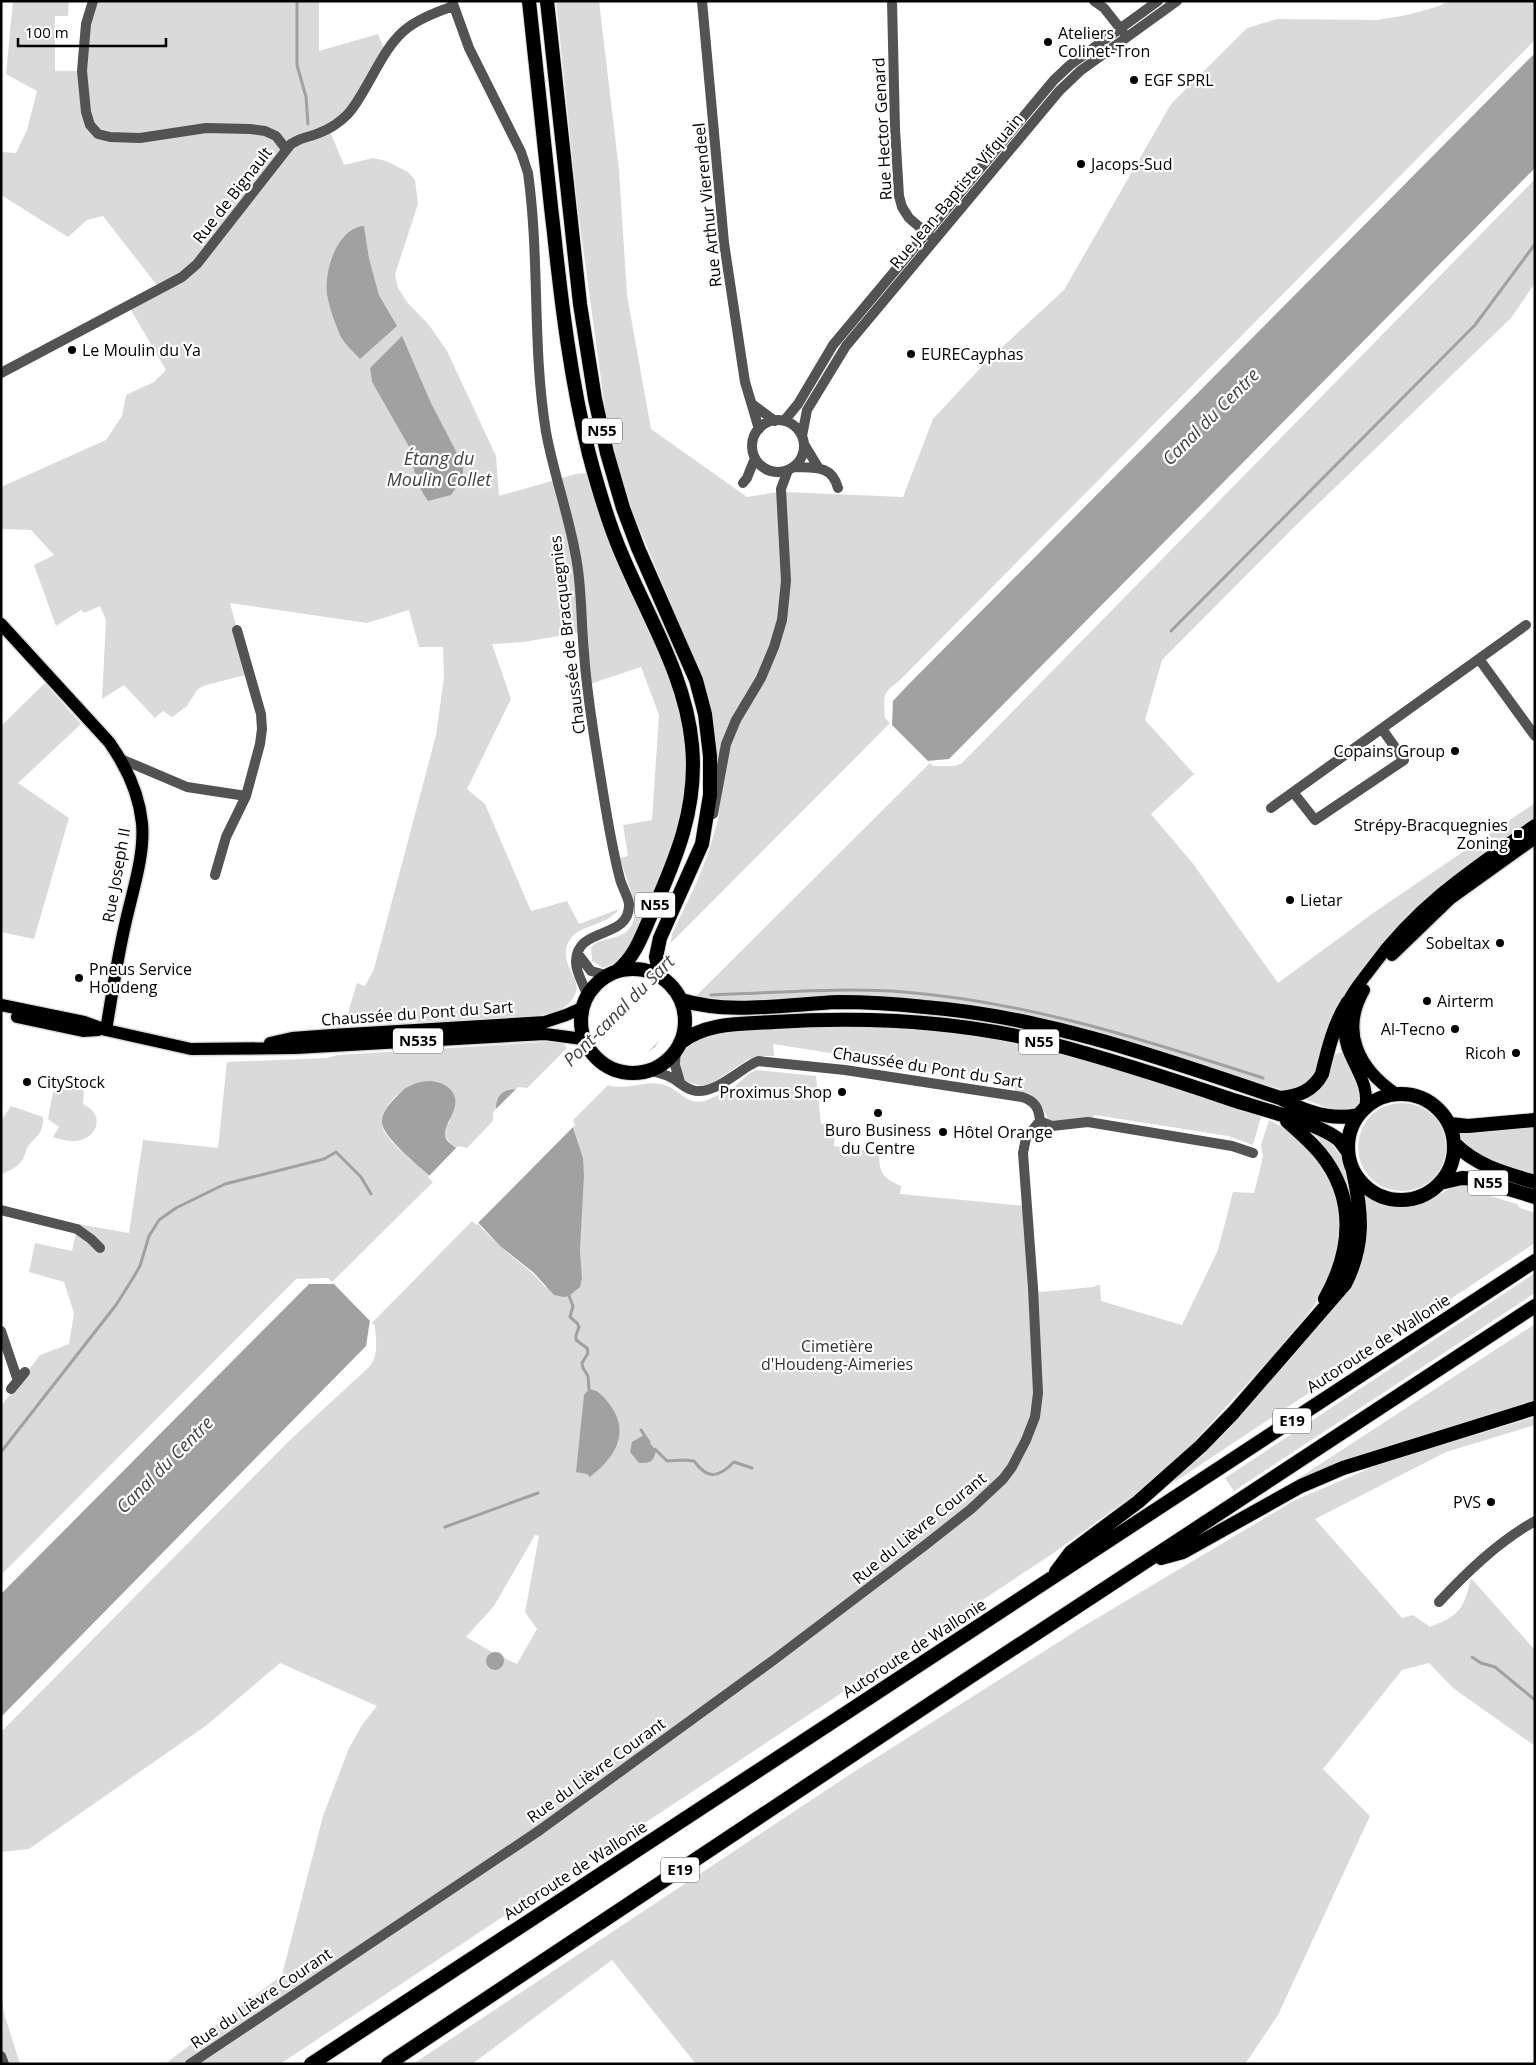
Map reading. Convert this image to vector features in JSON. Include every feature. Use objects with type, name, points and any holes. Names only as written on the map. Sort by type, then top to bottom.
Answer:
[{"type":"highway","name":"N55","points":[[529,1],[562,306],[578,405],[604,504],[621,553],[681,690],[692,746],[690,806],[676,860],[628,962],[612,973]]},
{"type":"highway","name":"N55","points":[[547,1],[580,304],[594,399],[607,453],[638,548],[696,680],[705,714],[711,768],[710,795],[702,844],[660,938],[656,958],[660,976]]},
{"type":"highway","points":[[626,969],[643,969],[660,976],[668,982],[681,1000],[685,1022],[678,1047],[669,1059],[650,1070],[630,1073],[610,1068],[594,1056],[583,1039],[580,1024],[584,1001],[592,987],[612,973],[626,969]]},
{"type":"highway","name":"N55","points":[[681,1000],[698,1005],[719,1007],[840,1002],[894,1004],[946,1008],[1008,1018],[1054,1028],[1157,1056],[1332,1118],[1344,1118],[1362,1112],[1385,1096],[1396,1094],[1415,1096],[1432,1103],[1439,1109],[1450,1124],[1454,1144],[1452,1165],[1440,1183],[1431,1192],[1406,1200],[1394,1200],[1370,1190],[1360,1181],[1353,1171],[1348,1152],[1350,1133],[1362,1112]]},
{"type":"highway","points":[[1280,1098],[1302,1093],[1312,1088],[1319,1080],[1334,1028],[1348,1002]]},
{"type":"highway","name":"N55","points":[[678,1047],[691,1035],[710,1028],[753,1023],[841,1020],[893,1021],[946,1025],[999,1033],[1052,1044],[1153,1073],[1280,1115],[1330,1134],[1340,1141],[1348,1152]]},
{"type":"highway","points":[[1280,1115],[1310,1142],[1330,1166],[1342,1195],[1346,1213],[1347,1231],[1342,1262],[1336,1278],[1311,1323]]},
{"type":"highway","points":[[1450,1124],[1468,1126],[1535,1120]]},
{"type":"highway","name":"N55","points":[[1454,1144],[1466,1156],[1482,1164],[1535,1182]]},
{"type":"highway","points":[[1049,1581],[1071,1552],[1138,1502],[1201,1446],[1234,1412],[1345,1284],[1353,1268],[1358,1249],[1361,1215],[1353,1171]]},
{"type":"highway","name":"N55","points":[[1440,1183],[1462,1178],[1476,1179],[1535,1197]]},
{"type":"highway","name":"Autoroute de Wallonie","points":[[311,2064],[1535,1261]]},
{"type":"highway","name":"E19","points":[[388,2064],[1535,1306]]},
{"type":"highway","points":[[1146,1563],[1183,1552],[1301,1486],[1343,1468],[1535,1408]]},
{"type":"main road","name":"Rue Joseph II","points":[[1,624],[110,742],[121,759],[138,799],[142,835],[106,1030]]},
{"type":"main road","points":[[1362,1112],[1366,1090],[1349,1050],[1344,1031],[1348,1002],[1384,951],[1419,912],[1448,887],[1535,825]]},
{"type":"main road","points":[[1450,899],[1456,888],[1535,832]]},
{"type":"main road","points":[[1396,1094],[1369,1072],[1355,1040],[1352,1025],[1355,1010],[1366,987],[1401,944],[1450,899],[1535,838]]},
{"type":"main road","name":"Chaussée du Pont du Sart","points":[[252,1047],[292,1038],[545,1022],[566,1016],[584,1001]]},
{"type":"main road","name":"Chaussée du Pont du Sart","points":[[1,1005],[84,1022],[106,1030],[191,1049],[295,1048],[546,1034],[583,1039]]},
{"type":"main road","name":"Chaussée du Pont du Sart","points":[[1,1014],[83,1031],[106,1030]]},
{"type":"street","points":[[93,1],[86,24],[82,71],[86,112],[90,125],[98,134],[110,137],[140,138],[206,128],[250,129],[265,131],[276,136],[286,149]]},
{"type":"street","name":"Rue Arthur Vierendeel","points":[[702,1],[724,243],[744,382],[759,429]]},
{"type":"street","name":"Rue Hector Genard","points":[[892,1],[895,129],[899,196],[906,213],[935,240]]},
{"type":"street","points":[[1094,1],[1104,8],[1123,33]]},
{"type":"street","name":"Rue Jean-Baptiste Vifquain","points":[[702,844],[712,819],[726,744],[736,720],[761,678],[774,647],[782,620],[786,581],[782,489],[791,468],[803,452],[807,410],[846,346],[1060,90],[1158,1]]},
{"type":"street","name":"Rue Jean-Baptiste Vifquain","points":[[759,429],[767,423],[780,421],[798,404],[833,345],[1062,72],[1177,1]]},
{"type":"street","name":"Rue de Bignault","points":[[1,373],[167,285],[190,270],[286,149],[302,136],[313,135],[328,129],[348,113],[365,88],[385,51],[405,29],[430,14],[453,4]]},
{"type":"street","name":"Chaussée de Bracquegnies","points":[[453,4],[469,48],[521,152],[528,173],[539,368],[546,430],[573,540],[581,594],[584,654],[590,712],[620,881],[629,903],[627,915],[622,923],[615,928],[584,941],[578,954]]},
{"type":"street","points":[[752,404],[780,421],[798,429],[818,467],[832,476],[838,488]]},
{"type":"street","points":[[759,429],[752,443],[755,458],[765,469],[772,472],[791,468],[818,467]]},
{"type":"street","points":[[755,458],[745,481],[765,469]]},
{"type":"street","points":[[1271,808],[1526,625]]},
{"type":"street","points":[[215,875],[226,837],[246,796],[260,744],[262,729],[260,714],[237,630]]},
{"type":"street","points":[[1479,659],[1535,736]]},
{"type":"street","points":[[1293,792],[1315,820],[1404,760],[1382,728]]},
{"type":"street","points":[[121,759],[186,787],[246,796]]},
{"type":"street","points":[[578,954],[591,971],[612,973]]},
{"type":"street","points":[[578,954],[576,960],[577,968],[584,1001]]},
{"type":"street","points":[[678,1047],[675,1065],[680,1082]]},
{"type":"street","name":"Chaussée du Pont du Sart","points":[[650,1070],[670,1077],[694,1091],[708,1090],[747,1066],[758,1061],[767,1060],[1014,1094],[1028,1098],[1033,1102],[1039,1113],[1040,1121]]},
{"type":"street","points":[[1040,1121],[1052,1126],[1088,1122],[1232,1146],[1253,1153]]},
{"type":"street","name":"Rue du Lièvre Courant","points":[[190,2064],[540,1830],[916,1552],[971,1509],[1003,1479],[1019,1456],[1035,1417],[1037,1406],[1037,1356],[1024,1153],[1026,1138],[1040,1121]]},
{"type":"street","points":[[1,1210],[77,1229],[91,1238],[100,1248]]},
{"type":"street","points":[[1,1331],[15,1385],[25,1372]]},
{"type":"street","points":[[1439,1602],[1466,1573],[1498,1547],[1535,1521]]},
{"type":"street","points":[[1,2056],[4,2064]]},
{"type":"green space","points":[[13,1],[69,1],[68,16],[55,16],[55,71],[82,71],[91,1],[319,1],[319,51],[378,34],[385,51],[365,88],[329,129],[344,165],[373,158],[386,161],[408,172],[415,180],[418,204],[395,274],[398,288],[407,302],[429,325],[447,351],[496,456],[499,496],[576,474],[588,473],[615,550],[675,690],[686,745],[684,803],[678,832],[669,857],[632,943],[618,962],[603,968],[592,961],[591,947],[598,942],[623,934],[630,927],[634,919],[633,898],[620,858],[628,856],[623,825],[652,820],[659,715],[641,667],[587,685],[582,632],[524,642],[492,644],[511,699],[467,789],[485,804],[531,911],[567,901],[579,924],[619,909],[608,919],[581,930],[571,938],[566,954],[577,986],[572,1000],[563,1008],[555,1012],[534,1016],[417,1022],[411,1019],[345,1023],[357,983],[365,986],[374,969],[436,735],[444,677],[443,647],[419,647],[409,610],[367,623],[230,603],[249,674],[203,686],[197,690],[187,706],[172,717],[163,711],[155,718],[124,685],[102,699],[106,620],[100,606],[84,613],[81,610],[56,626],[34,565],[54,555],[31,530],[1,529],[1,487],[106,440],[122,416],[126,395],[154,382],[166,370],[128,305],[159,288],[103,216],[87,220],[68,237],[1,195],[1,152],[16,153],[27,130],[37,91],[6,74]],"holes":[[[364,227],[369,258],[379,295],[397,326],[343,237],[352,231]],[[402,337],[431,403],[412,462],[412,452],[372,382],[370,369]]]},
{"type":"green space","points":[[556,1],[599,1],[619,170],[627,295],[651,429],[747,497],[778,492],[783,582],[777,623],[770,648],[717,769],[711,713],[702,678],[633,513],[618,465],[605,409],[577,203]]},
{"type":"green space","points":[[1450,1],[1535,1],[1535,40],[886,693],[884,701],[885,718],[933,766],[954,766],[962,763],[1535,179],[1535,283],[1511,318],[1291,530],[1162,660],[1145,720],[1194,774],[1151,814],[1194,865],[1278,983],[1376,911],[1535,803],[1535,822],[1446,883],[1409,913],[1389,936],[1314,1080],[1289,1092],[1085,1030],[834,996],[711,1002],[684,993],[667,970],[672,934],[708,854],[718,820],[727,754],[738,723],[782,631],[785,492],[903,497],[933,419],[986,362],[1064,290],[1171,104],[1247,28],[1277,19],[1377,20],[1407,15]]},
{"type":"green space","points":[[45,683],[81,724],[18,783],[69,818],[34,939],[1,932],[1,726]]},
{"type":"green space","points":[[834,1025],[940,1032],[983,1037],[1037,1048],[1102,1064],[1261,1117],[1253,1145],[1228,1136],[1095,1115],[1090,1120],[1049,1121],[1037,1100],[1015,1092],[1015,1082],[773,1044],[774,1056],[757,1056],[747,1060],[711,1084],[701,1086],[685,1081],[681,1071],[682,1055],[685,1049],[698,1040],[715,1033],[779,1027]]},
{"type":"green space","name":"Cimetière d'Houdeng-Aimeries","points":[[561,1041],[604,1084],[620,1087],[648,1083],[661,1084],[689,1099],[700,1102],[731,1089],[756,1070],[816,1076],[821,1124],[835,1126],[834,1146],[879,1152],[883,1174],[901,1186],[900,1194],[1026,1206],[1034,1288],[1041,1292],[1093,1287],[1100,1284],[1101,1301],[1182,1325],[1218,1250],[1233,1192],[1254,1193],[1263,1157],[1261,1145],[1269,1120],[1289,1131],[1301,1141],[1329,1175],[1342,1218],[1338,1257],[1324,1290],[1308,1314],[1182,1455],[1138,1492],[1055,1552],[280,2064],[165,2064],[282,1975],[323,1816],[349,1748],[362,1725],[377,1706],[280,1663],[207,1725],[29,1849],[1,1852],[1,1732],[290,1440],[369,1367],[376,1353],[375,1326],[328,1278],[296,1279],[1,1575],[1,1406],[40,1355],[69,1344],[74,1313],[64,1282],[29,1272],[35,1243],[72,1251],[78,1224],[129,1233],[143,1140],[218,1148],[227,1062],[327,1058],[338,1055]],"holes":[[[435,1081],[451,1089],[450,1121],[445,1127],[444,1134],[451,1143],[459,1148],[481,1151],[497,1137],[495,1107],[580,1249],[582,1278],[545,1287],[492,1239],[449,1193],[404,1154],[385,1133],[382,1121],[390,1102],[400,1092],[412,1085]],[[535,1535],[539,1536],[525,1612],[537,1629],[517,1664],[506,1659],[500,1652],[492,1652],[466,1637],[494,1606]]]},
{"type":"green space","points":[[1340,1052],[1343,1054],[1359,1084],[1360,1104],[1348,1110],[1334,1110],[1306,1100],[1318,1091],[1325,1082],[1330,1071],[1333,1056]]},
{"type":"green space","points":[[72,1082],[81,1086],[84,1092],[83,1104],[90,1108],[97,1119],[94,1131],[90,1135],[84,1139],[73,1141],[53,1137],[59,1127],[48,1119],[53,1092]]},
{"type":"green space","points":[[1402,1103],[1419,1106],[1427,1110],[1439,1122],[1443,1130],[1446,1147],[1443,1164],[1439,1172],[1427,1184],[1419,1188],[1402,1191],[1385,1188],[1377,1184],[1365,1172],[1361,1164],[1358,1147],[1361,1130],[1365,1122],[1377,1110],[1385,1106]]},
{"type":"green space","points":[[11,1106],[43,1117],[43,1122],[39,1133],[28,1146],[20,1163],[2,1174],[1,1121]]},
{"type":"green space","points":[[1535,1126],[1535,1176],[1481,1156],[1464,1142],[1458,1132],[1483,1132]]},
{"type":"green space","points":[[1310,1132],[1328,1140],[1341,1156],[1350,1180],[1356,1213],[1350,1224]]},
{"type":"green space","points":[[1459,1184],[1471,1184],[1485,1189],[1490,1196],[1517,1204],[1520,1208],[1535,1213],[1535,1243],[1170,1485],[1347,1290],[1362,1192],[1378,1202],[1396,1207],[1405,1207],[1423,1203]]},
{"type":"green space","points":[[1535,1273],[1535,1293],[1234,1491],[1225,1478]]},
{"type":"green space","points":[[1535,1324],[1535,1402],[1391,1445],[1347,1461],[1283,1491],[1282,1489]]},
{"type":"green space","points":[[1535,1417],[1535,1425],[1446,1452],[1315,1519],[1402,1618],[1413,1615],[1430,1627],[1448,1619],[1463,1604],[1471,1578],[1535,1650],[1535,1746],[1453,1688],[1429,1663],[1402,1670],[1323,1769],[1370,1816],[1278,2015],[1245,2064],[696,2064],[612,1960],[472,2064],[413,2064],[849,1775],[1079,1629],[1295,1500],[1385,1462]]},
{"type":"green space","points":[[1,1995],[4,2013],[20,2064],[4,2064],[1,2056]]},
{"type":"water","name":"Canal du Centre","points":[[1535,53],[1535,168],[949,759],[927,761],[665,1024],[661,1037],[655,1047],[633,1058],[570,1119],[583,1158],[584,1175],[580,1249],[582,1278],[580,1287],[569,1296],[554,1295],[534,1273],[500,1246],[473,1217],[370,1320],[366,1346],[1,1717],[1,1594],[309,1284],[335,1284],[436,1181],[389,1137],[382,1123],[383,1114],[388,1106],[404,1089],[418,1083],[433,1081],[446,1086],[453,1093],[455,1107],[446,1127],[446,1139],[457,1148],[468,1150],[496,1122],[496,1105],[500,1095],[510,1090],[528,1090],[626,988],[892,725],[893,701],[907,686]]},
{"type":"water","points":[[364,226],[369,258],[379,295],[397,326],[360,359],[340,335],[329,304],[327,285],[330,263],[340,242],[346,234]]},
{"type":"water","name":"Étang du Moulin Collet","points":[[402,336],[431,403],[463,465],[463,477],[451,495],[428,501],[416,478],[412,452],[372,382],[370,368]]},
{"type":"water","points":[[589,1389],[598,1392],[610,1405],[616,1415],[619,1426],[617,1445],[612,1454],[599,1470],[590,1477],[587,1474],[576,1472],[584,1395]]},
{"type":"water","points":[[644,1435],[656,1451],[651,1461],[639,1463],[630,1452],[632,1442]]},
{"type":"water","points":[[491,1652],[499,1652],[504,1657],[502,1668],[491,1670],[486,1665],[486,1657]]},
{"type":"pier","name":"Pont-canal du Sart","points":[[890,723],[930,763],[667,1025],[665,1035],[642,1058],[632,1061],[573,1120],[575,1125],[476,1225],[472,1221],[372,1323],[332,1282],[433,1182],[428,1177],[458,1146],[467,1148],[493,1121],[493,1112],[518,1087],[527,1088],[593,1022],[596,1008],[615,989],[628,986]]},
{"type":"waterway","points":[[297,1],[297,65],[306,97],[308,124]]},
{"type":"waterway","points":[[1171,631],[1475,325],[1535,244]]},
{"type":"waterway","points":[[711,995],[856,990],[904,992],[950,997],[996,1004],[1086,1024],[1263,1078]]},
{"type":"waterway","points":[[1,1452],[116,1305],[140,1266],[149,1236],[159,1220],[176,1208],[225,1184],[324,1159],[336,1152],[361,1177],[371,1194]]},
{"type":"waterway","points":[[569,1296],[573,1306],[570,1317],[579,1327],[576,1340],[587,1348],[588,1353],[582,1363],[588,1376],[589,1389]]},
{"type":"waterway","points":[[641,1430],[649,1442]]},
{"type":"waterway","points":[[655,1449],[667,1461],[694,1461],[704,1471],[713,1475],[723,1471],[734,1462],[752,1468]]},
{"type":"waterway","points":[[445,1527],[538,1493]]},
{"type":"waterway","points":[[1472,1657],[1481,1663],[1495,1667],[1535,1700]]},
{"type":"place","name":"Ateliers Colinet-Tron","points":[[1048,42]]},
{"type":"place","name":"EGF SPRL","points":[[1134,80]]},
{"type":"place","name":"Jacops-Sud","points":[[1081,164]]},
{"type":"place","name":"Le Moulin du Ya","points":[[72,350]]},
{"type":"place","name":"EURECayphas","points":[[911,354]]},
{"type":"place","name":"Copains Group","points":[[1455,751]]},
{"type":"place","name":"Strépy-Bracquegnies Zoning","points":[[1518,834]]},
{"type":"place","name":"Lietar","points":[[1290,900]]},
{"type":"place","name":"Sobeltax","points":[[1500,943]]},
{"type":"place","name":"Pneus Service Houdeng","points":[[79,978]]},
{"type":"place","name":"Airterm","points":[[1427,1001]]},
{"type":"place","name":"Al-Tecno","points":[[1455,1029]]},
{"type":"place","name":"Ricoh","points":[[1516,1053]]},
{"type":"place","name":"CityStock","points":[[27,1082]]},
{"type":"place","name":"Proximus Shop","points":[[842,1092]]},
{"type":"place","name":"Buro Business du Centre","points":[[878,1113]]},
{"type":"place","name":"Hôtel Orange","points":[[943,1132]]},
{"type":"place","name":"PVS","points":[[1491,1502]]}]
